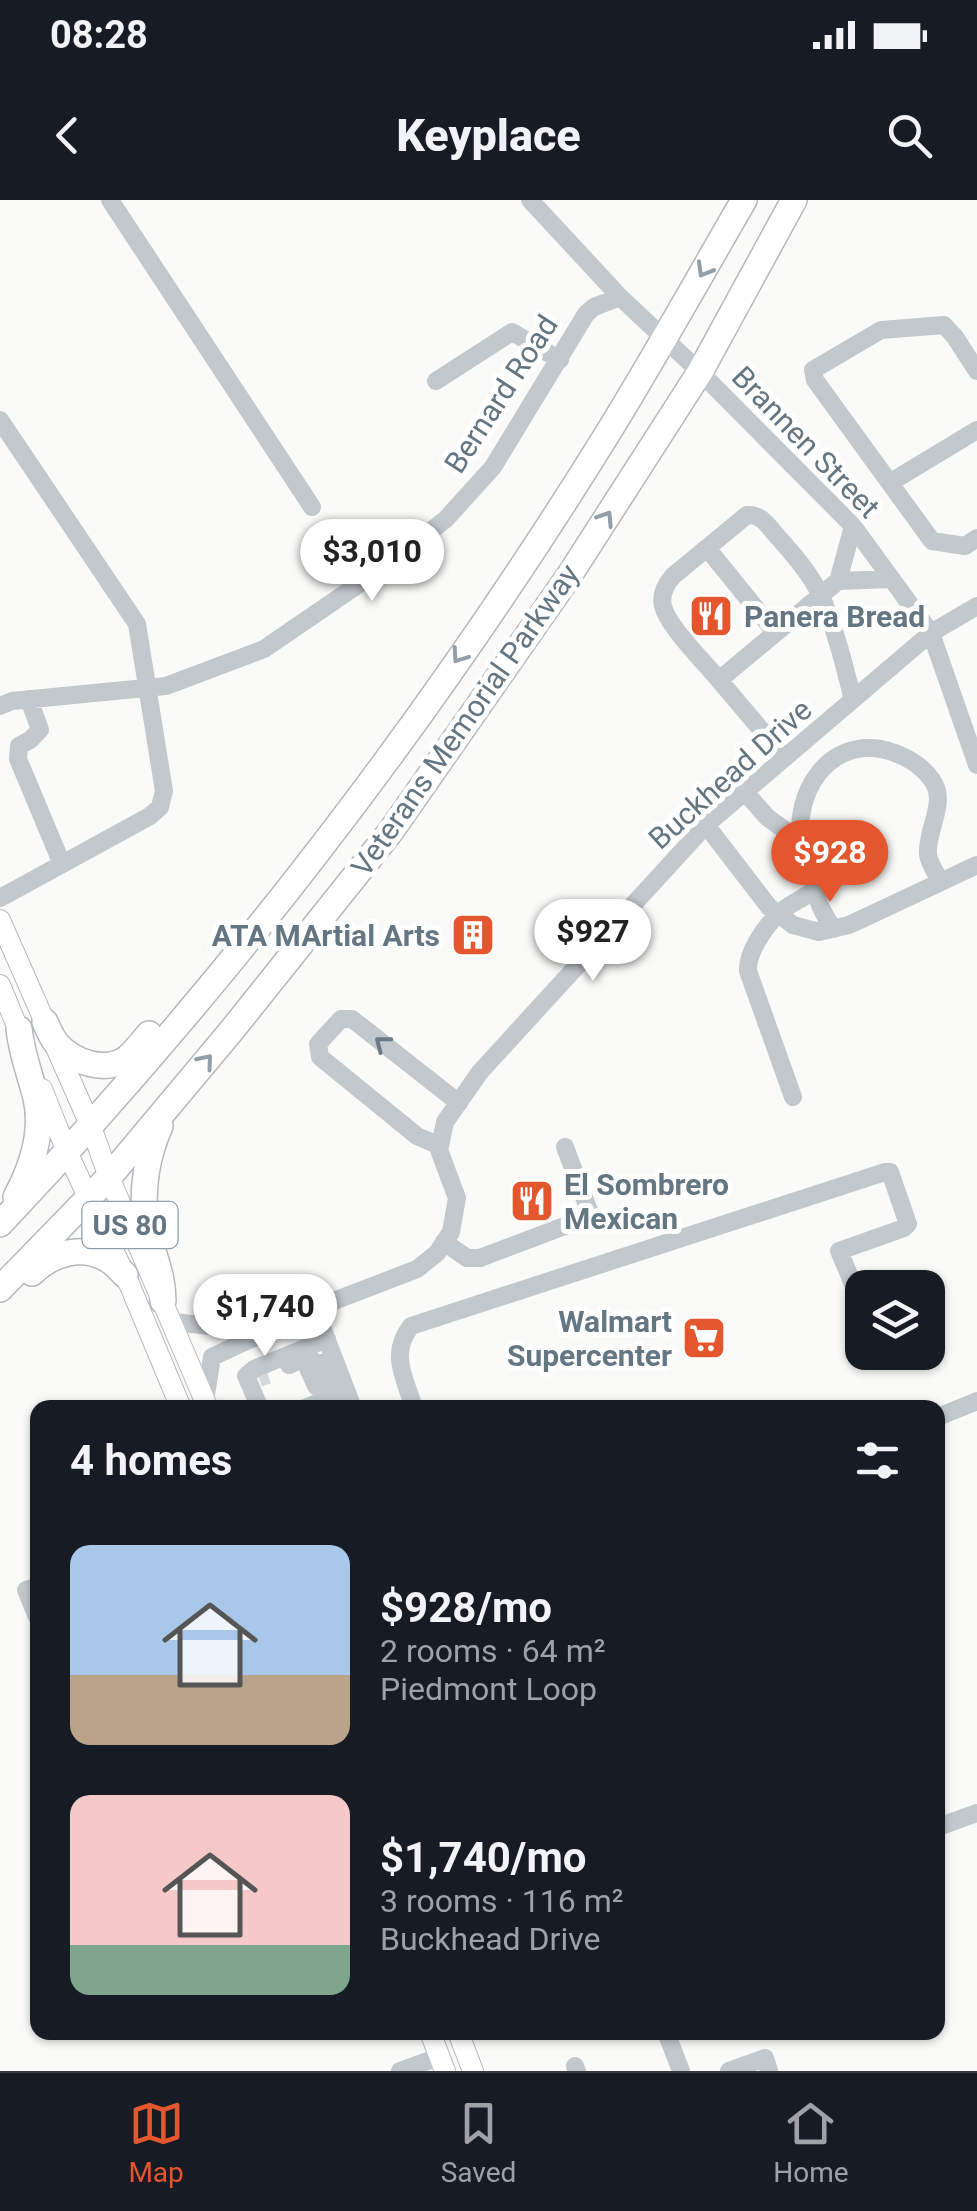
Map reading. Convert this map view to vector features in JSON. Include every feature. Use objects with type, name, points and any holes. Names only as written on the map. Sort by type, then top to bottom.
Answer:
[{"type":"highway","name":"Veterans Memorial Parkway","points":[[2,1221],[91,1127],[298,879],[388,758],[496,604],[609,431],[744,200]]},
{"type":"highway","name":"Veterans Memorial Parkway","points":[[0,1288],[109,1177],[391,831],[569,576],[700,372],[794,200]]},
{"type":"highway","points":[[44,1022],[56,1043],[74,1058],[92,1064],[125,1060],[211,963],[298,879]]},
{"type":"highway","points":[[2,1221],[34,1158],[39,1128],[19,1029]]},
{"type":"highway","points":[[168,1312],[145,1221],[145,1184],[150,1148],[170,1105]]},
{"type":"highway","points":[[0,1305],[39,1266],[68,1252],[106,1258],[125,1275]]},
{"type":"main road","name":"US 80","points":[[0,920],[205,1400]]},
{"type":"main road","name":"US 80","points":[[0,985],[67,1152],[178,1400]]},
{"type":"main road","points":[[433,2040],[442,2064]]},
{"type":"main road","points":[[461,2040],[473,2071]]},
{"type":"street","points":[[110,200],[312,507]]},
{"type":"street","name":"Brannen Street","points":[[530,200],[620,297],[853,526],[932,633],[977,765]]},
{"type":"street","name":"Bernard Road","points":[[0,706],[12,701],[166,686],[264,649],[394,560],[446,519],[493,468],[586,314],[620,297]]},
{"type":"street","points":[[977,371],[944,325],[881,330],[813,370],[815,380],[932,540],[965,546],[977,538]]},
{"type":"street","points":[[436,381],[512,332],[560,360]]},
{"type":"street","points":[[0,420],[137,624],[164,791],[160,807],[150,816],[0,898]]},
{"type":"street","points":[[891,482],[977,430]]},
{"type":"street","points":[[784,758],[670,620],[663,606],[665,584],[747,515],[755,514],[764,521],[803,566],[820,594],[846,666],[853,700]]},
{"type":"street","points":[[838,581],[853,526]]},
{"type":"street","points":[[708,548],[774,632]]},
{"type":"street","points":[[719,680],[838,581],[892,580]]},
{"type":"street","name":"Buckhead Drive","points":[[440,1146],[446,1122],[480,1072],[706,825],[932,633],[977,606]]},
{"type":"street","points":[[846,666],[876,680]]},
{"type":"street","points":[[29,700],[40,730],[20,746],[18,758],[62,864]]},
{"type":"street","points":[[832,929],[820,909],[800,842],[802,814],[811,783],[840,752],[865,746],[894,752],[920,767],[933,781],[939,793],[928,859],[942,882]]},
{"type":"street","points":[[744,792],[767,818],[800,842]]},
{"type":"street","points":[[706,825],[769,907],[793,926],[819,932],[849,925],[977,865]]},
{"type":"street","points":[[794,1097],[748,962],[778,914],[814,890]]},
{"type":"street","points":[[207,1400],[212,1357],[314,1309],[417,1270],[437,1253],[451,1232],[457,1198],[440,1146],[417,1136],[320,1057],[318,1044],[341,1019],[352,1019],[459,1103]]},
{"type":"street","points":[[444,1242],[467,1258],[480,1258],[591,1216],[565,1147]]},
{"type":"street","points":[[412,1400],[399,1358],[403,1337],[412,1326],[890,1172],[908,1224],[840,1252],[848,1270]]},
{"type":"street","points":[[168,1312],[230,1328],[285,1310],[314,1309]]},
{"type":"street","points":[[314,1309],[349,1399]]},
{"type":"street","points":[[299,1400],[324,1391],[328,1382],[321,1363],[302,1359],[259,1379],[246,1376],[254,1369],[327,1339]]},
{"type":"street","points":[[259,1379],[260,1400]]},
{"type":"street","points":[[945,1414],[977,1401]]},
{"type":"street","points":[[945,1824],[977,1813]]},
{"type":"street","points":[[669,2040],[681,2071]]},
{"type":"street","points":[[728,2071],[765,2058],[770,2071]]},
{"type":"street","points":[[400,2071],[442,2064]]},
{"type":"tunnel","points":[[259,1378],[268,1375]]},
{"type":"place","name":"Panera Bread","points":[[711,616]]},
{"type":"place","name":"ATA MArtial Arts","points":[[473,935]]},
{"type":"place","name":"El Sombrero Mexican","points":[[532,1201]]},
{"type":"place","name":"Walmart Supercenter","points":[[704,1338]]}]
